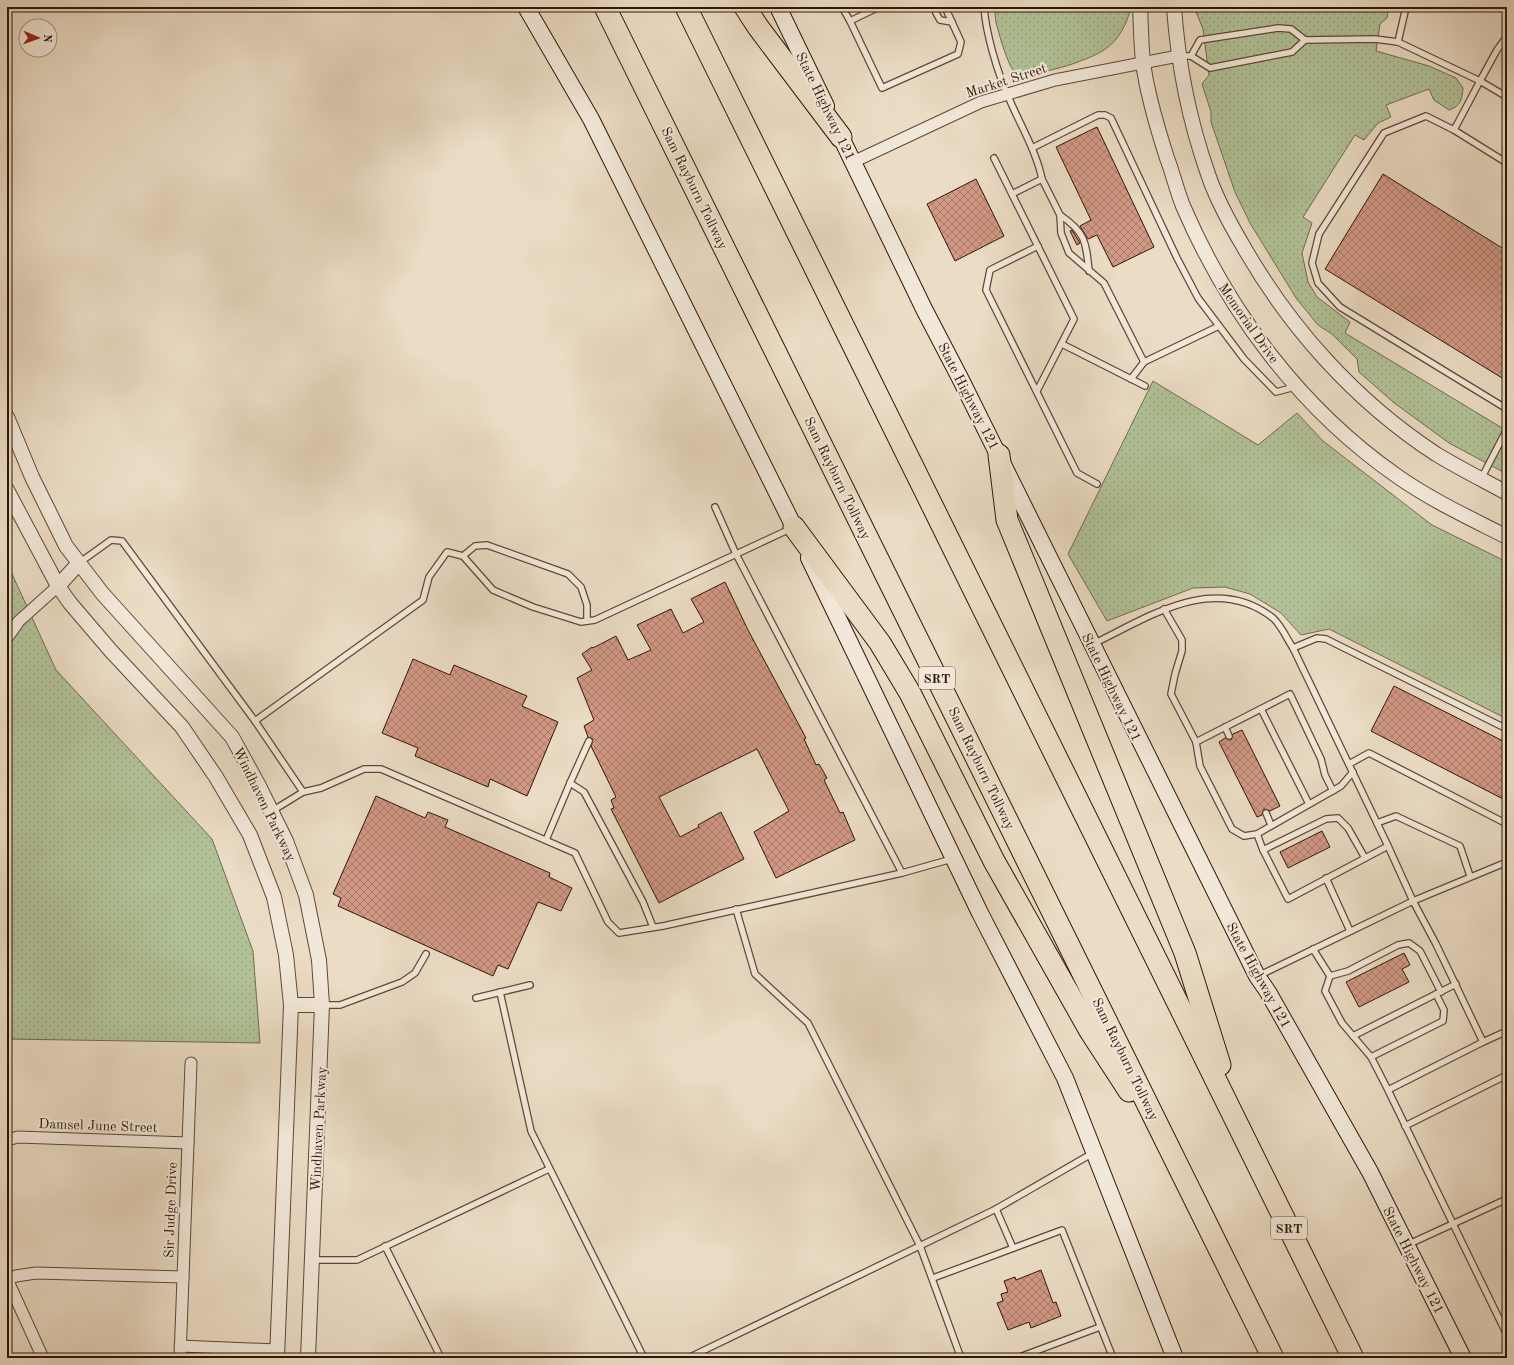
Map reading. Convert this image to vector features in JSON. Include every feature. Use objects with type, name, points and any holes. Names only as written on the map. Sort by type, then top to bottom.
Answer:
[{"type":"highway","name":"Sam Rayburn Tollway","points":[[605,7],[1273,1358]]},
{"type":"highway","name":"SRT","points":[[686,7],[1353,1358]]},
{"type":"highway","points":[[745,7],[758,27],[841,137]]},
{"type":"highway","points":[[998,456],[1007,520],[1185,953],[1240,1129]]},
{"type":"highway","points":[[794,527],[880,643],[903,680],[994,861],[1090,1032],[1182,1174]]},
{"type":"main road","points":[[526,7],[591,119],[794,527],[954,858],[1065,1078],[1175,1358]]},
{"type":"main road","name":"State Highway 121","points":[[778,7],[924,309],[1257,976],[1268,992],[1370,1172],[1463,1358]]},
{"type":"street","name":"Memorial Drive","points":[[1140,7],[1143,62],[1160,134],[1183,205],[1218,278],[1254,334],[1296,387],[1337,429],[1397,476],[1448,507],[1507,537]]},
{"type":"street","points":[[1174,7],[1185,56],[1190,113],[1208,175],[1230,223],[1281,307],[1331,365],[1382,415],[1436,454],[1507,492]]},
{"type":"street","name":"Market Street","points":[[853,162],[981,102],[1055,80],[1143,62],[1185,56]]},
{"type":"street","name":"Windhaven Parkway","points":[[7,417],[32,477],[66,546],[107,598],[232,737],[272,811],[286,841],[306,895],[319,960],[322,1005],[308,1358]]},
{"type":"street","name":"Windhaven Parkway","points":[[7,490],[58,586],[111,651],[182,727],[216,777],[250,835],[274,897],[286,955],[291,1005],[277,1354]]},
{"type":"street","points":[[7,638],[19,621],[58,586],[79,563]]},
{"type":"street","points":[[291,1005],[322,1005]]},
{"type":"street","name":"Sir Judge Drive","points":[[180,1358],[191,1062]]},
{"type":"street","name":"Damsel June Street","points":[[7,1140],[18,1137],[188,1143]]},
{"type":"street","points":[[43,1358],[7,1280],[16,1276],[36,1273],[183,1277]]},
{"type":"street","points":[[180,1346],[277,1354]]},
{"type":"lane","points":[[842,7],[882,88],[958,54],[961,42],[945,7]]},
{"type":"lane","points":[[850,21],[879,7]]},
{"type":"lane","points":[[984,7],[985,26],[1007,94],[1039,164],[1042,179],[1060,215],[1061,233],[1069,252],[1104,283],[1144,362]]},
{"type":"lane","points":[[1398,42],[1406,7]]},
{"type":"lane","points":[[936,13],[940,20],[952,22]]},
{"type":"lane","points":[[1305,40],[1292,52],[1210,68],[1185,56],[1200,40],[1278,28],[1291,29],[1305,40],[1375,40],[1398,42],[1480,81],[1507,97]]},
{"type":"lane","points":[[1454,130],[1480,81],[1507,36]]},
{"type":"lane","points":[[1032,148],[1098,115],[1105,115],[1111,118],[1177,258],[1198,298],[1244,359],[1276,392],[1296,387]]},
{"type":"lane","points":[[1507,163],[1454,130],[1426,116],[1384,133],[1319,234],[1312,263],[1318,283],[1340,307],[1507,410]]},
{"type":"lane","points":[[994,158],[1074,318],[1037,391]]},
{"type":"lane","points":[[1012,194],[1042,179]]},
{"type":"lane","points":[[1060,215],[1075,225],[1087,245],[1089,271]]},
{"type":"lane","points":[[1038,246],[990,270],[986,290],[1077,473],[1097,484]]},
{"type":"lane","points":[[1131,380],[1144,362],[1219,326]]},
{"type":"lane","points":[[1062,344],[1145,386]]},
{"type":"lane","points":[[1481,479],[1507,429]]},
{"type":"lane","points":[[715,507],[736,554],[902,873]]},
{"type":"lane","points":[[255,721],[423,600],[430,576],[447,552],[463,556],[492,590],[533,607],[581,622],[595,620],[794,527]]},
{"type":"lane","points":[[79,563],[111,540],[122,541],[255,721],[303,792]]},
{"type":"lane","points":[[463,556],[475,546],[487,545],[568,574],[581,587],[587,605],[587,621]]},
{"type":"lane","points":[[1091,645],[1164,609],[1200,598],[1229,598],[1252,605],[1274,619],[1293,648],[1348,764],[1378,823],[1413,901],[1456,984],[1483,1042]]},
{"type":"lane","points":[[1164,609],[1182,640],[1182,651],[1175,674],[1172,694],[1196,742],[1200,766],[1232,829],[1244,836],[1258,834],[1341,786],[1353,772]]},
{"type":"lane","points":[[1293,648],[1317,638],[1326,639],[1507,729]]},
{"type":"lane","points":[[1196,742],[1290,694],[1321,759],[1325,774],[1333,791]]},
{"type":"lane","points":[[1261,709],[1309,804]]},
{"type":"lane","points":[[1225,727],[1229,736]]},
{"type":"lane","points":[[546,840],[589,741]]},
{"type":"lane","points":[[1348,764],[1369,753],[1507,824]]},
{"type":"lane","points":[[272,811],[303,792],[321,788],[364,768],[381,768],[575,853],[608,922],[619,933],[902,873],[954,858]]},
{"type":"lane","points":[[570,783],[584,792],[644,902],[653,927]]},
{"type":"lane","points":[[1266,812],[1272,825]]},
{"type":"lane","points":[[1378,823],[1396,816],[1460,846],[1470,876]]},
{"type":"lane","points":[[1263,850],[1326,818],[1338,818],[1348,828],[1365,858]]},
{"type":"lane","points":[[1258,834],[1263,850],[1288,899],[1388,846]]},
{"type":"lane","points":[[1257,976],[1413,901],[1470,876],[1507,862]]},
{"type":"lane","points":[[1326,878],[1350,931]]},
{"type":"lane","points":[[736,909],[755,974],[808,1023],[920,1246],[933,1278],[961,1358]]},
{"type":"lane","points":[[1330,976],[1348,971],[1398,945],[1409,943],[1420,951],[1439,993],[1444,1010],[1443,1021],[1371,1057]]},
{"type":"lane","points":[[1313,949],[1330,976]]},
{"type":"lane","points":[[322,1005],[340,1005],[402,982],[415,973],[426,954]]},
{"type":"lane","points":[[1330,976],[1325,991],[1342,1024],[1371,1057],[1507,1335]]},
{"type":"lane","points":[[1353,1036],[1456,984]]},
{"type":"lane","points":[[476,998],[530,985]]},
{"type":"lane","points":[[500,992],[531,1131],[644,1358]]},
{"type":"lane","points":[[1388,1090],[1507,1031]]},
{"type":"lane","points":[[1405,1126],[1507,1075]]},
{"type":"lane","points":[[688,1358],[996,1209],[1095,1152]]},
{"type":"lane","points":[[312,1260],[357,1260],[549,1169]]},
{"type":"lane","points":[[1407,1245],[1507,1199]]},
{"type":"lane","points":[[996,1209],[1013,1248]]},
{"type":"lane","points":[[933,1278],[1062,1230],[1113,1358]]},
{"type":"lane","points":[[385,1246],[441,1358]]},
{"type":"lane","points":[[1017,1358],[1100,1327]]},
{"type":"green space","points":[[995,7],[1131,7],[1122,31],[1104,50],[1086,59],[1059,68],[1032,73],[1021,73],[1014,71],[1006,56],[996,22]]},
{"type":"green space","points":[[1194,7],[1389,7],[1387,18],[1380,24],[1376,51],[1429,66],[1456,78],[1463,88],[1460,102],[1449,110],[1434,100],[1429,89],[1386,105],[1391,117],[1378,123],[1364,140],[1355,135],[1303,217],[1312,223],[1302,253],[1308,282],[1317,297],[1350,322],[1345,333],[1507,431],[1507,474],[1449,443],[1393,402],[1359,372],[1357,359],[1332,334],[1318,325],[1296,298],[1250,223],[1235,192],[1211,122],[1211,112],[1202,84],[1209,75],[1203,29]]},
{"type":"green space","points":[[1153,381],[1258,445],[1297,413],[1323,441],[1432,525],[1507,562],[1507,719],[1329,629],[1301,635],[1281,613],[1250,594],[1225,587],[1193,588],[1107,621],[1068,554]]},
{"type":"green space","points":[[7,563],[56,670],[212,839],[253,951],[260,1043],[7,1039]]},
{"type":"building","points":[[1097,127],[1154,247],[1113,267],[1097,235],[1088,239],[1080,226],[1091,220],[1056,147]]},
{"type":"building","points":[[1383,174],[1507,251],[1507,381],[1325,269]]},
{"type":"building","points":[[976,179],[1004,236],[955,261],[927,204]]},
{"type":"building","points":[[1072,230],[1080,243],[1077,245],[1070,231]]},
{"type":"building","points":[[725,582],[748,630],[806,738],[804,739],[816,765],[819,764],[827,778],[824,780],[840,813],[843,812],[855,840],[776,878],[754,832],[789,811],[757,749],[659,797],[680,837],[699,827],[698,825],[721,812],[744,859],[659,903],[611,809],[614,808],[611,800],[616,797],[591,746],[593,739],[588,737],[584,726],[594,720],[577,678],[592,670],[582,654],[592,647],[593,648],[616,636],[628,660],[651,650],[637,625],[671,609],[683,633],[704,622],[691,599]]},
{"type":"building","points":[[413,659],[450,675],[454,665],[527,696],[522,706],[558,722],[527,796],[490,779],[488,787],[415,756],[418,748],[382,733]]},
{"type":"building","points":[[1394,686],[1507,743],[1507,801],[1371,731]]},
{"type":"building","points":[[1242,730],[1280,806],[1270,811],[1264,809],[1262,815],[1257,817],[1219,742],[1225,738],[1231,740],[1233,734]]},
{"type":"building","points":[[376,796],[425,818],[428,812],[448,820],[445,827],[550,873],[549,877],[572,888],[561,911],[538,902],[508,969],[498,965],[493,976],[338,906],[341,898],[333,894]]},
{"type":"building","points":[[1322,831],[1330,847],[1288,868],[1280,852]]},
{"type":"building","points":[[1404,953],[1410,965],[1402,969],[1409,982],[1359,1007],[1346,982]]},
{"type":"building","points":[[1041,1270],[1053,1303],[1056,1302],[1061,1316],[1031,1328],[1029,1322],[1008,1330],[997,1303],[1003,1301],[1001,1294],[1008,1292],[1004,1281],[1015,1277],[1016,1280]]}]
